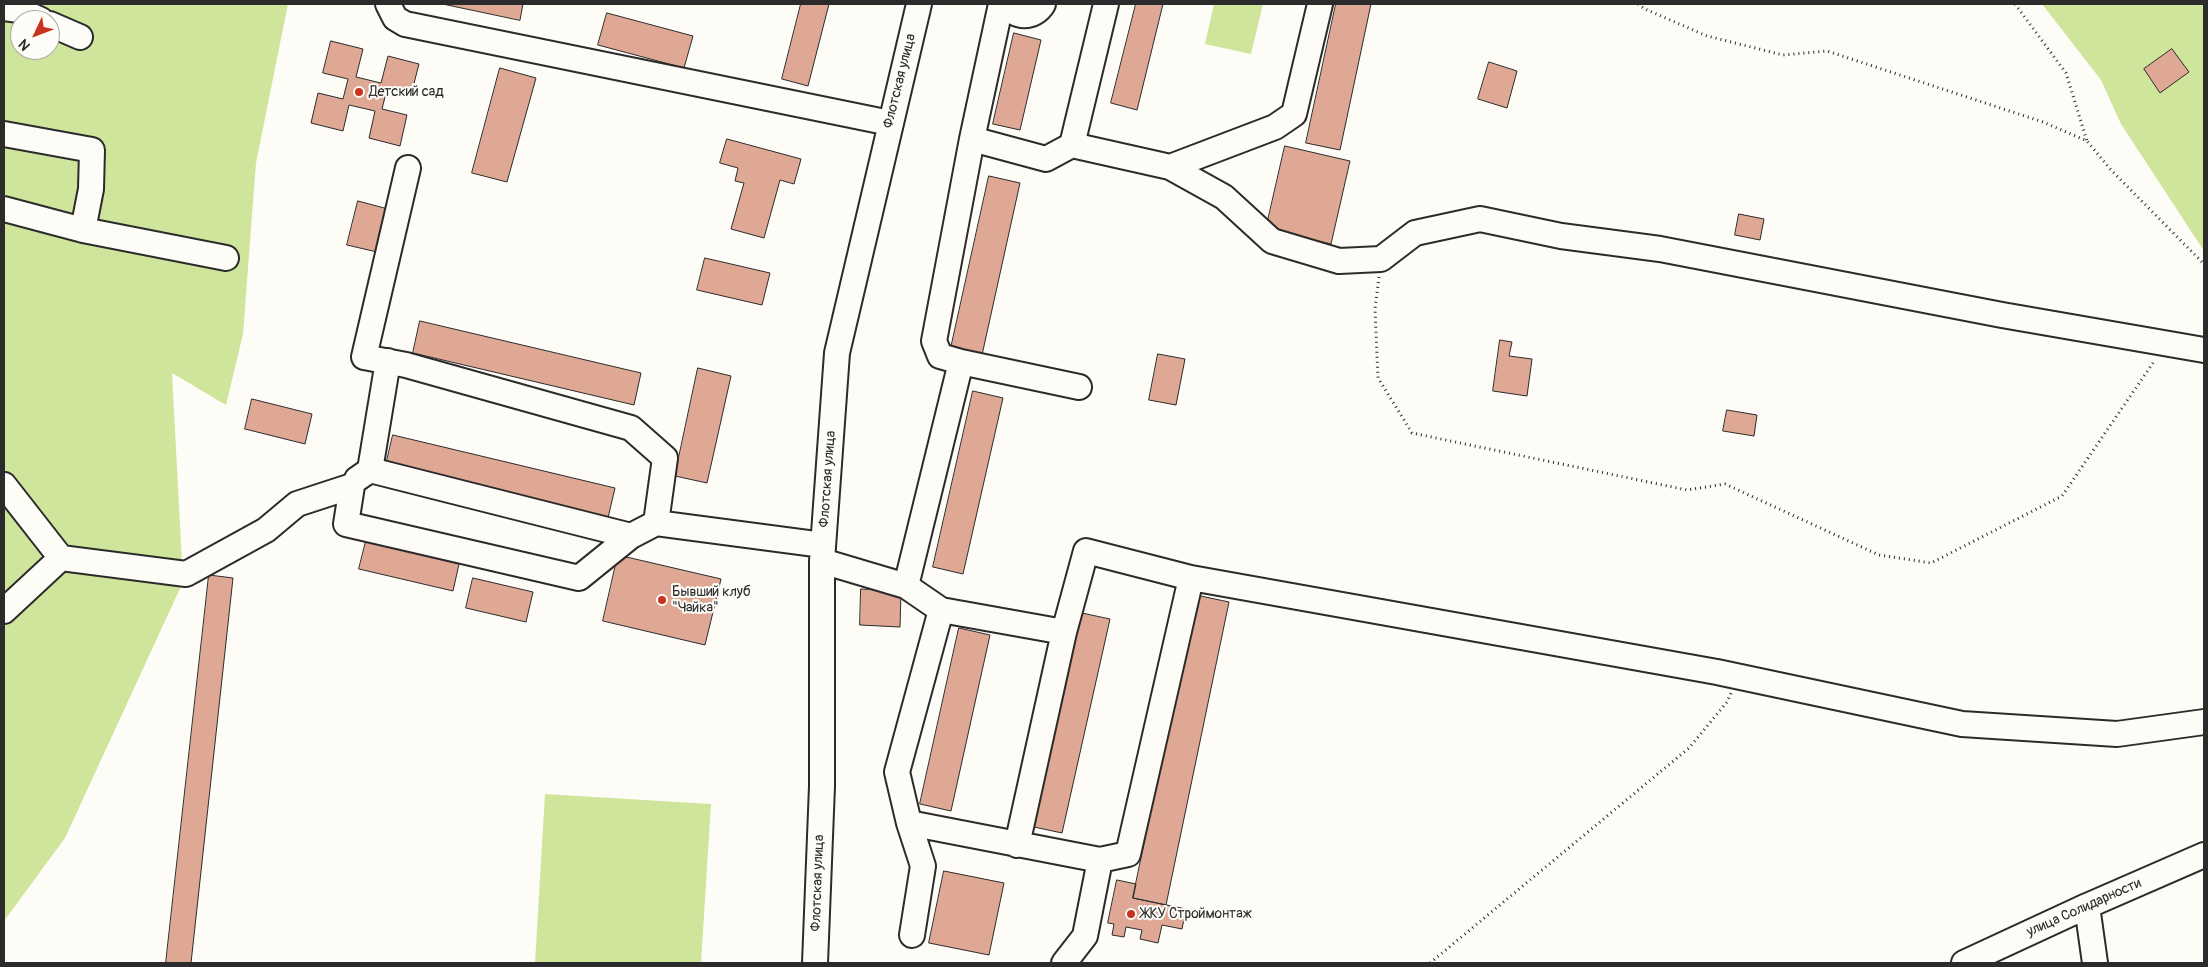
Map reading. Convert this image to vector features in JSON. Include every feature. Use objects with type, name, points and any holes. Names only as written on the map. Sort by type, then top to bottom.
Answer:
[{"type":"street","points":[[388,4],[395,18],[405,24],[890,123]]},
{"type":"street","name":"Флотская улица","points":[[815,963],[822,786],[822,553],[837,353],[919,4]]},
{"type":"street","points":[[1001,4],[972,139],[934,341],[940,356],[1080,387]]},
{"type":"street","points":[[1006,4],[1012,11],[1026,16],[1034,14],[1043,4]]},
{"type":"street","points":[[1072,145],[1106,4]]},
{"type":"street","points":[[1170,167],[1275,127],[1294,114],[1320,4]]},
{"type":"street","points":[[4,8],[19,10]]},
{"type":"street","points":[[60,28],[80,37]]},
{"type":"street","points":[[4,134],[92,150],[91,189],[82,230]]},
{"type":"street","points":[[972,139],[1046,159],[1072,145],[1170,167],[1224,197],[1272,241],[1339,261],[1381,259],[1415,233],[1480,219],[1561,236],[1660,249],[2002,315],[2204,350]]},
{"type":"street","points":[[408,168],[364,356],[631,428],[665,458],[656,523]]},
{"type":"street","points":[[4,209],[82,230],[226,258]]},
{"type":"street","points":[[388,361],[370,470],[354,481],[346,524],[579,578],[631,536],[656,523],[822,553],[906,586],[941,610],[1064,632]]},
{"type":"street","points":[[906,586],[961,362]]},
{"type":"street","points":[[370,470],[631,536]]},
{"type":"street","points":[[4,485],[62,558],[186,574],[266,530],[297,504],[352,486]]},
{"type":"street","points":[[1017,845],[1064,632],[1086,551],[1190,578],[1739,677],[1962,724],[2117,734],[2204,722]]},
{"type":"street","points":[[4,611],[62,558]]},
{"type":"street","points":[[909,823],[1100,860],[1128,854],[1190,578]]},
{"type":"street","points":[[912,935],[923,866],[909,823],[897,772],[941,610]]},
{"type":"street","name":"улица Солидарности","points":[[1964,963],[2087,906],[2204,855]]},
{"type":"street","points":[[1064,963],[1085,936],[1100,860]]},
{"type":"street","points":[[2087,906],[2096,963]]},
{"type":"path","points":[[1638,4],[1645,9],[1707,36],[1783,55],[1827,50],[2042,122],[2087,141]]},
{"type":"path","points":[[2015,4],[2066,73],[2087,141],[2111,170],[2204,264]]},
{"type":"path","points":[[1381,259],[1375,309],[1378,378],[1412,433],[1687,490],[1725,484],[1879,555],[1931,563],[2062,496],[2166,344]]},
{"type":"path","points":[[1430,963],[1689,748],[1727,702],[1739,677]]},
{"type":"green space","points":[[4,4],[288,4],[256,163],[243,334],[226,405],[172,373],[183,582],[65,838],[4,921]]},
{"type":"green space","points":[[1214,4],[1263,4],[1251,54],[1205,44]]},
{"type":"green space","points":[[2042,4],[2204,4],[2204,251],[2121,124],[2101,80]]},
{"type":"green space","points":[[545,794],[711,804],[701,963],[535,963]]},
{"type":"building","points":[[443,4],[523,4],[520,20]]},
{"type":"building","points":[[801,4],[829,4],[808,86],[782,79]]},
{"type":"building","points":[[1136,4],[1163,4],[1137,110],[1111,103]]},
{"type":"building","points":[[1336,4],[1371,4],[1340,150],[1306,143]]},
{"type":"building","points":[[607,13],[693,36],[684,68],[598,45]]},
{"type":"building","points":[[1014,33],[1041,40],[1020,130],[993,124]]},
{"type":"building","points":[[331,41],[363,49],[356,77],[381,83],[388,56],[419,64],[411,95],[387,89],[382,109],[407,115],[400,146],[369,138],[375,111],[349,105],[343,131],[311,123],[318,93],[343,99],[348,79],[323,73]]},
{"type":"building","points":[[2172,49],[2189,72],[2160,93],[2144,69]]},
{"type":"building","points":[[1489,62],[1517,71],[1507,108],[1478,99]]},
{"type":"building","points":[[500,68],[536,78],[507,182],[472,173]]},
{"type":"building","points":[[727,139],[801,159],[794,184],[780,180],[764,238],[731,229],[744,183],[735,181],[738,168],[720,163]]},
{"type":"building","points":[[1285,146],[1350,161],[1331,244],[1266,229]]},
{"type":"building","points":[[989,176],[1020,183],[982,355],[951,348]]},
{"type":"building","points":[[358,201],[388,209],[377,252],[347,245]]},
{"type":"building","points":[[1739,214],[1764,219],[1760,240],[1735,235]]},
{"type":"building","points":[[705,258],[770,273],[762,305],[697,290]]},
{"type":"building","points":[[420,321],[641,373],[634,405],[413,353]]},
{"type":"building","points":[[1500,340],[1512,342],[1509,356],[1532,359],[1527,396],[1493,391]]},
{"type":"building","points":[[1158,354],[1185,359],[1176,405],[1149,400]]},
{"type":"building","points":[[698,368],[731,376],[707,483],[675,476]]},
{"type":"building","points":[[973,391],[1003,398],[963,574],[933,567]]},
{"type":"building","points":[[252,399],[312,414],[305,444],[245,429]]},
{"type":"building","points":[[1727,410],[1757,415],[1754,436],[1723,431]]},
{"type":"building","points":[[393,435],[615,488],[608,518],[386,465]]},
{"type":"building","points":[[366,541],[459,564],[453,591],[359,569]]},
{"type":"building","name":"Бывший клуб \"Чайка\"","points":[[618,555],[721,579],[705,645],[603,621]]},
{"type":"building","points":[[209,575],[233,578],[191,963],[166,963]]},
{"type":"building","points":[[473,578],[533,592],[526,622],[466,608]]},
{"type":"building","points":[[861,589],[901,591],[900,627],[860,625]]},
{"type":"building","points":[[1196,595],[1229,602],[1166,905],[1133,898]]},
{"type":"building","points":[[1082,613],[1110,619],[1062,833],[1034,827]]},
{"type":"building","points":[[959,628],[990,635],[951,811],[920,804]]},
{"type":"building","points":[[944,871],[1004,883],[989,955],[929,943]]},
{"type":"building","points":[[1117,880],[1136,884],[1133,898],[1186,909],[1182,929],[1162,925],[1158,943],[1140,939],[1142,930],[1126,927],[1124,937],[1112,935],[1114,924],[1108,923]]},
{"type":"place","name":"Детский сад","points":[[359,92]]},
{"type":"place","name":"Бывший клуб \"Чайка\"","points":[[662,600]]},
{"type":"place","name":"ЖКУ Строймонтаж","points":[[1131,914]]}]
